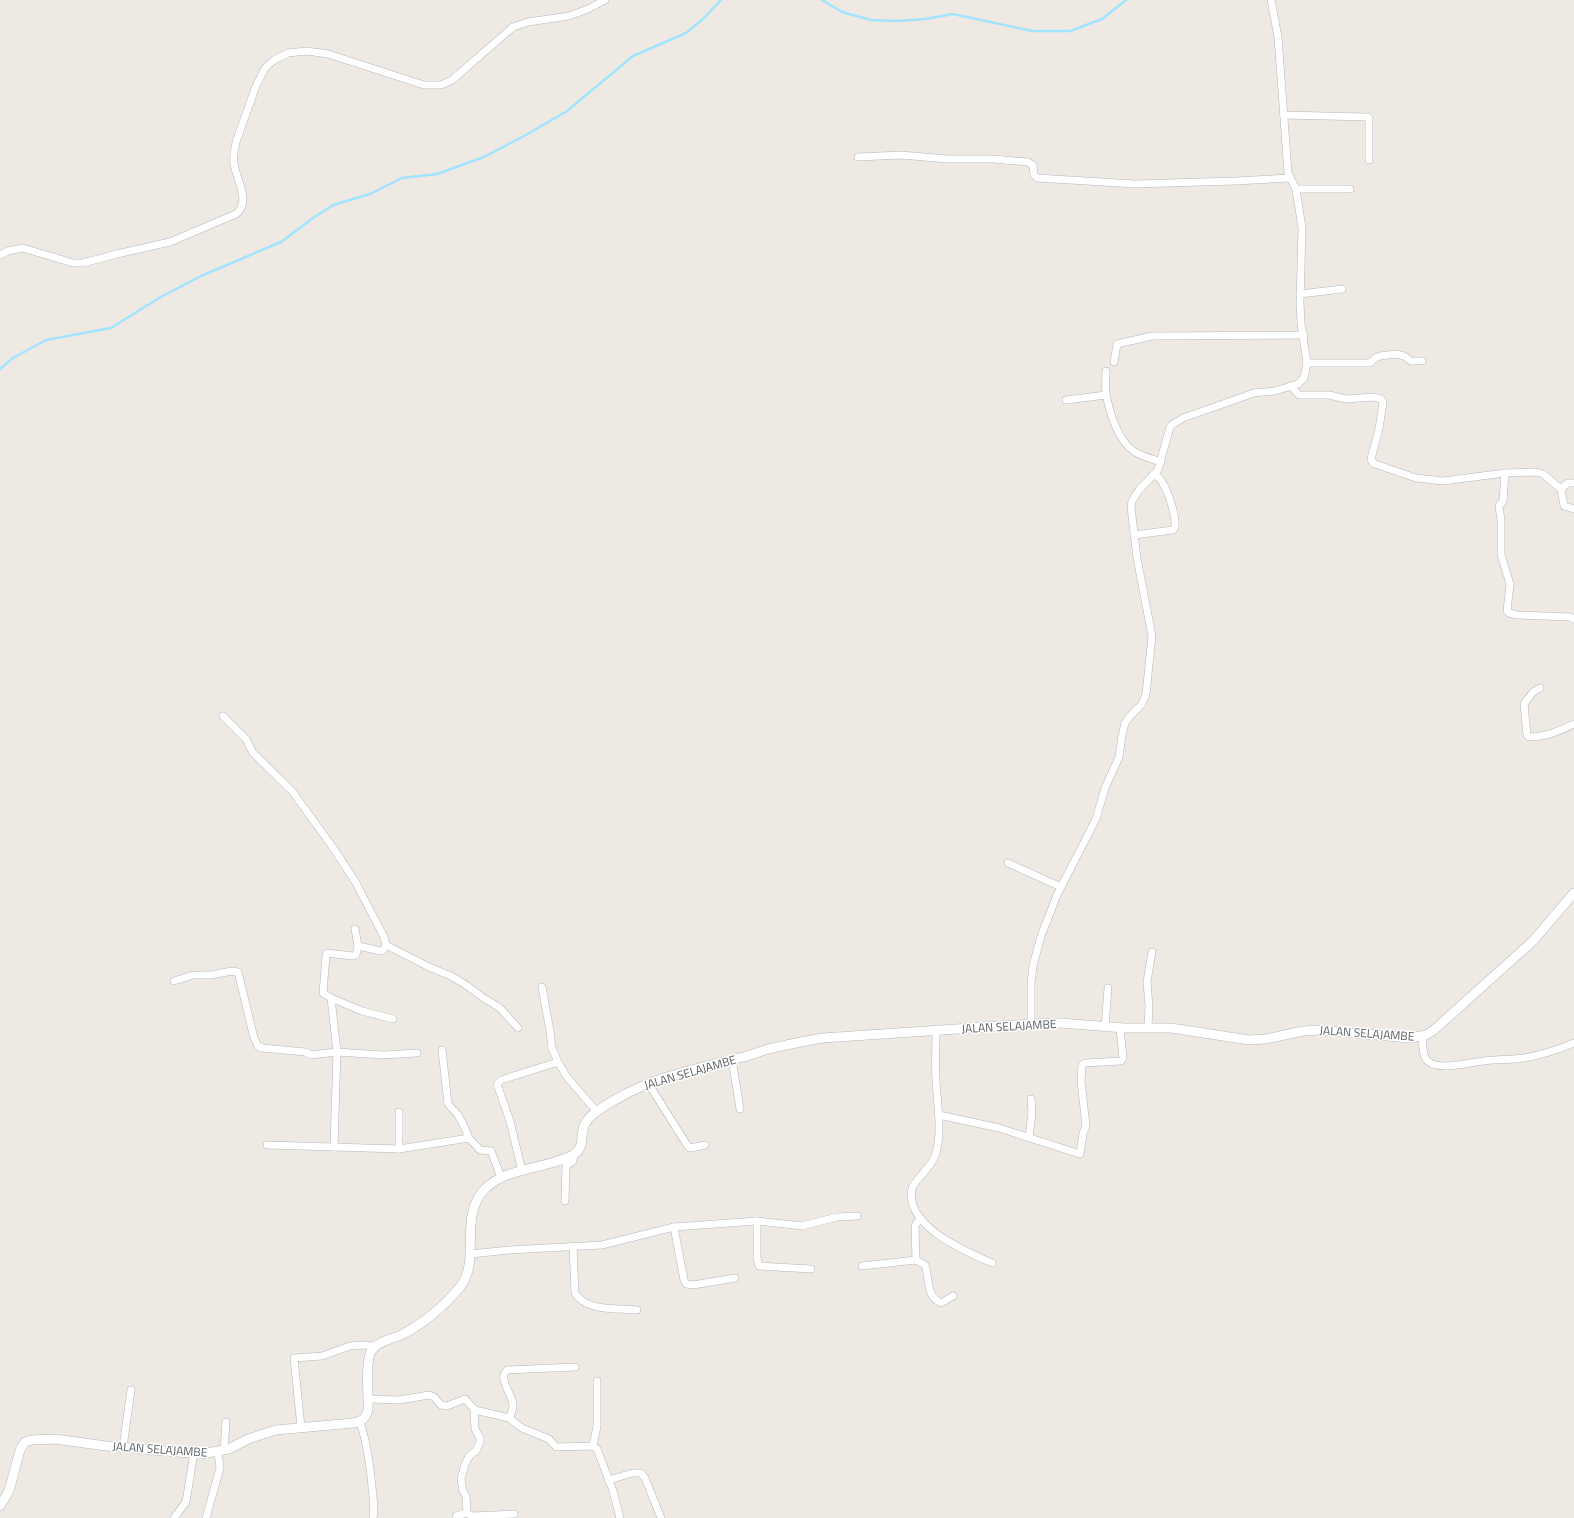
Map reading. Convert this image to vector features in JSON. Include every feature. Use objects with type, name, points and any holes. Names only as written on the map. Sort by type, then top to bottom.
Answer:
[{"type":"street","points":[[0,255],[8,251],[23,248],[69,262],[83,264],[117,254],[170,242],[236,214],[242,206],[242,199],[234,162],[236,142],[256,86],[265,68],[274,60],[288,53],[300,51],[321,53],[349,60],[424,85],[441,85],[452,80],[513,27],[528,22],[569,16],[588,9],[605,0]]},
{"type":"street","points":[[1031,1024],[1031,983],[1033,966],[1048,916],[1061,887],[1096,819],[1105,788],[1119,757],[1125,723],[1142,704],[1146,694],[1152,636],[1134,535],[1131,514],[1132,501],[1139,490],[1154,475],[1161,462],[1168,432],[1173,424],[1177,421],[1254,393],[1275,391],[1298,384],[1302,380],[1307,363],[1301,323],[1300,294],[1302,228],[1296,189],[1290,178],[1288,168],[1278,37],[1271,0]]},
{"type":"street","points":[[1284,115],[1369,118],[1369,160]]},
{"type":"street","points":[[858,156],[901,155],[1028,162],[1033,165],[1034,175],[1037,178],[1122,183],[1236,181],[1290,178]]},
{"type":"street","points":[[1296,189],[1350,189]]},
{"type":"street","points":[[1300,294],[1342,289]]},
{"type":"street","points":[[1114,362],[1117,344],[1152,336],[1304,335]]},
{"type":"street","points":[[1307,363],[1370,363],[1375,358],[1380,356],[1396,354],[1404,356],[1411,361],[1422,361]]},
{"type":"street","points":[[1106,371],[1106,395],[1114,423],[1127,445],[1135,452],[1161,462]]},
{"type":"street","points":[[1291,386],[1299,395],[1329,395],[1346,399],[1373,397],[1381,399],[1383,402],[1380,423],[1371,459],[1375,464],[1416,478],[1443,481],[1506,473],[1536,472],[1543,474],[1561,489],[1564,506],[1574,509]]},
{"type":"street","points":[[1066,400],[1106,395]]},
{"type":"street","points":[[1506,473],[1503,501],[1500,509],[1501,554],[1510,584],[1507,611],[1509,614],[1516,615],[1570,617],[1574,619]]},
{"type":"street","points":[[1134,535],[1173,530],[1175,527],[1170,502],[1165,489],[1160,478],[1154,475]]},
{"type":"street","points":[[1561,489],[1568,483],[1574,484]]},
{"type":"street","points":[[1540,688],[1533,692],[1524,704],[1527,735],[1532,737],[1546,736],[1574,724]]},
{"type":"street","points":[[223,716],[246,739],[253,753],[292,791],[334,849],[356,883],[384,937],[386,945],[381,951],[358,946]]},
{"type":"street","points":[[1008,863],[1061,887]]},
{"type":"street","name":"JALAN SELAJAMBE","points":[[574,1155],[581,1147],[584,1125],[589,1118],[623,1095],[648,1083],[732,1059],[799,1042],[823,1038],[1031,1024],[1069,1024],[1120,1028],[1180,1029],[1249,1040],[1266,1040],[1303,1031],[1320,1030],[1410,1038],[1422,1036],[1430,1033],[1521,952],[1544,929],[1574,892]]},
{"type":"street","points":[[354,929],[358,952],[355,955],[333,953],[327,954],[322,991],[331,998],[362,1011],[393,1019]]},
{"type":"street","points":[[386,945],[429,967],[451,976],[466,985],[500,1008],[518,1028]]},
{"type":"street","points":[[1148,1028],[1149,1006],[1147,982],[1152,952]]},
{"type":"street","points":[[174,981],[193,975],[236,971],[239,975],[250,1025],[258,1046],[262,1048],[305,1052],[311,1055],[337,1052],[383,1055],[418,1052]]},
{"type":"street","points":[[542,987],[552,1048],[558,1062],[567,1077],[597,1112]]},
{"type":"street","points":[[1105,1027],[1108,988]]},
{"type":"street","points":[[331,998],[337,1052],[334,1147]]},
{"type":"street","points":[[938,1115],[999,1128],[1080,1154],[1083,1133],[1086,1126],[1082,1065],[1085,1063],[1121,1061],[1123,1058],[1120,1028]]},
{"type":"street","points":[[936,1031],[938,1115],[936,1154],[928,1169],[914,1185],[911,1192],[914,1208],[920,1218],[936,1233],[950,1243],[992,1262]]},
{"type":"street","points":[[1422,1036],[1424,1054],[1427,1061],[1431,1064],[1451,1066],[1484,1061],[1525,1058],[1546,1053],[1574,1043]]},
{"type":"street","points":[[442,1050],[448,1104],[464,1126],[469,1138],[480,1150],[491,1151],[501,1178]]},
{"type":"street","points":[[732,1059],[740,1109]]},
{"type":"street","points":[[522,1171],[510,1121],[497,1084],[498,1081],[558,1062]]},
{"type":"street","points":[[648,1083],[686,1145],[690,1148],[705,1145]]},
{"type":"street","points":[[1029,1137],[1032,1113],[1031,1099]]},
{"type":"street","points":[[399,1112],[399,1149]]},
{"type":"street","points":[[267,1144],[399,1149],[469,1138]]},
{"type":"street","points":[[301,1427],[294,1358],[322,1356],[350,1346],[375,1346],[409,1330],[426,1318],[451,1297],[466,1278],[471,1254],[470,1229],[477,1200],[489,1185],[501,1178],[574,1155]]},
{"type":"street","points":[[566,1201],[566,1168],[567,1165],[573,1160],[574,1155]]},
{"type":"street","points":[[471,1254],[602,1244],[674,1227],[757,1222],[802,1226],[837,1217],[857,1216]]},
{"type":"street","points":[[916,1260],[915,1226],[920,1218]]},
{"type":"street","points":[[757,1222],[757,1258],[760,1267],[811,1269]]},
{"type":"street","points":[[674,1227],[686,1284],[693,1285],[735,1278]]},
{"type":"street","points":[[573,1246],[575,1293],[577,1297],[588,1305],[637,1310]]},
{"type":"street","points":[[862,1266],[916,1260],[925,1265],[929,1287],[935,1300],[941,1303],[953,1296]]},
{"type":"street","points":[[373,1518],[374,1508],[370,1466],[366,1441],[360,1422],[366,1416],[369,1360],[371,1352],[375,1346]]},
{"type":"street","points":[[509,1418],[513,1410],[513,1405],[503,1378],[504,1373],[507,1370],[575,1367]]},
{"type":"street","points":[[593,1446],[597,1426],[597,1381]]},
{"type":"street","points":[[123,1447],[131,1390]]},
{"type":"street","points":[[368,1399],[399,1400],[429,1395],[434,1397],[441,1405],[447,1406],[464,1399],[474,1409],[509,1418],[522,1428],[551,1440],[556,1447],[593,1446],[597,1449],[614,1491],[620,1518]]},
{"type":"street","points":[[467,1513],[466,1496],[463,1491],[461,1479],[465,1464],[470,1455],[476,1451],[480,1442],[480,1438],[475,1429],[474,1409]]},
{"type":"street","points":[[206,1518],[220,1468],[221,1451],[226,1422]]},
{"type":"street","name":"JALAN SELAJAMBE","points":[[0,1506],[9,1491],[20,1450],[27,1441],[35,1439],[55,1439],[194,1453],[221,1451],[271,1431],[360,1422]]},
{"type":"street","points":[[174,1518],[186,1502],[194,1453]]},
{"type":"street","points":[[609,1480],[632,1472],[641,1473],[645,1478],[661,1518]]},
{"type":"street","points":[[456,1518],[456,1516],[467,1513],[472,1516],[514,1514]]},
{"type":"waterway","points":[[0,369],[13,358],[46,340],[111,328],[159,298],[201,276],[281,242],[333,205],[370,194],[402,178],[437,174],[484,157],[567,111],[633,56],[686,33],[704,18],[721,0]]},
{"type":"waterway","points":[[822,0],[842,12],[871,20],[897,21],[925,19],[953,14],[1032,31],[1070,31],[1102,19],[1126,0]]}]
